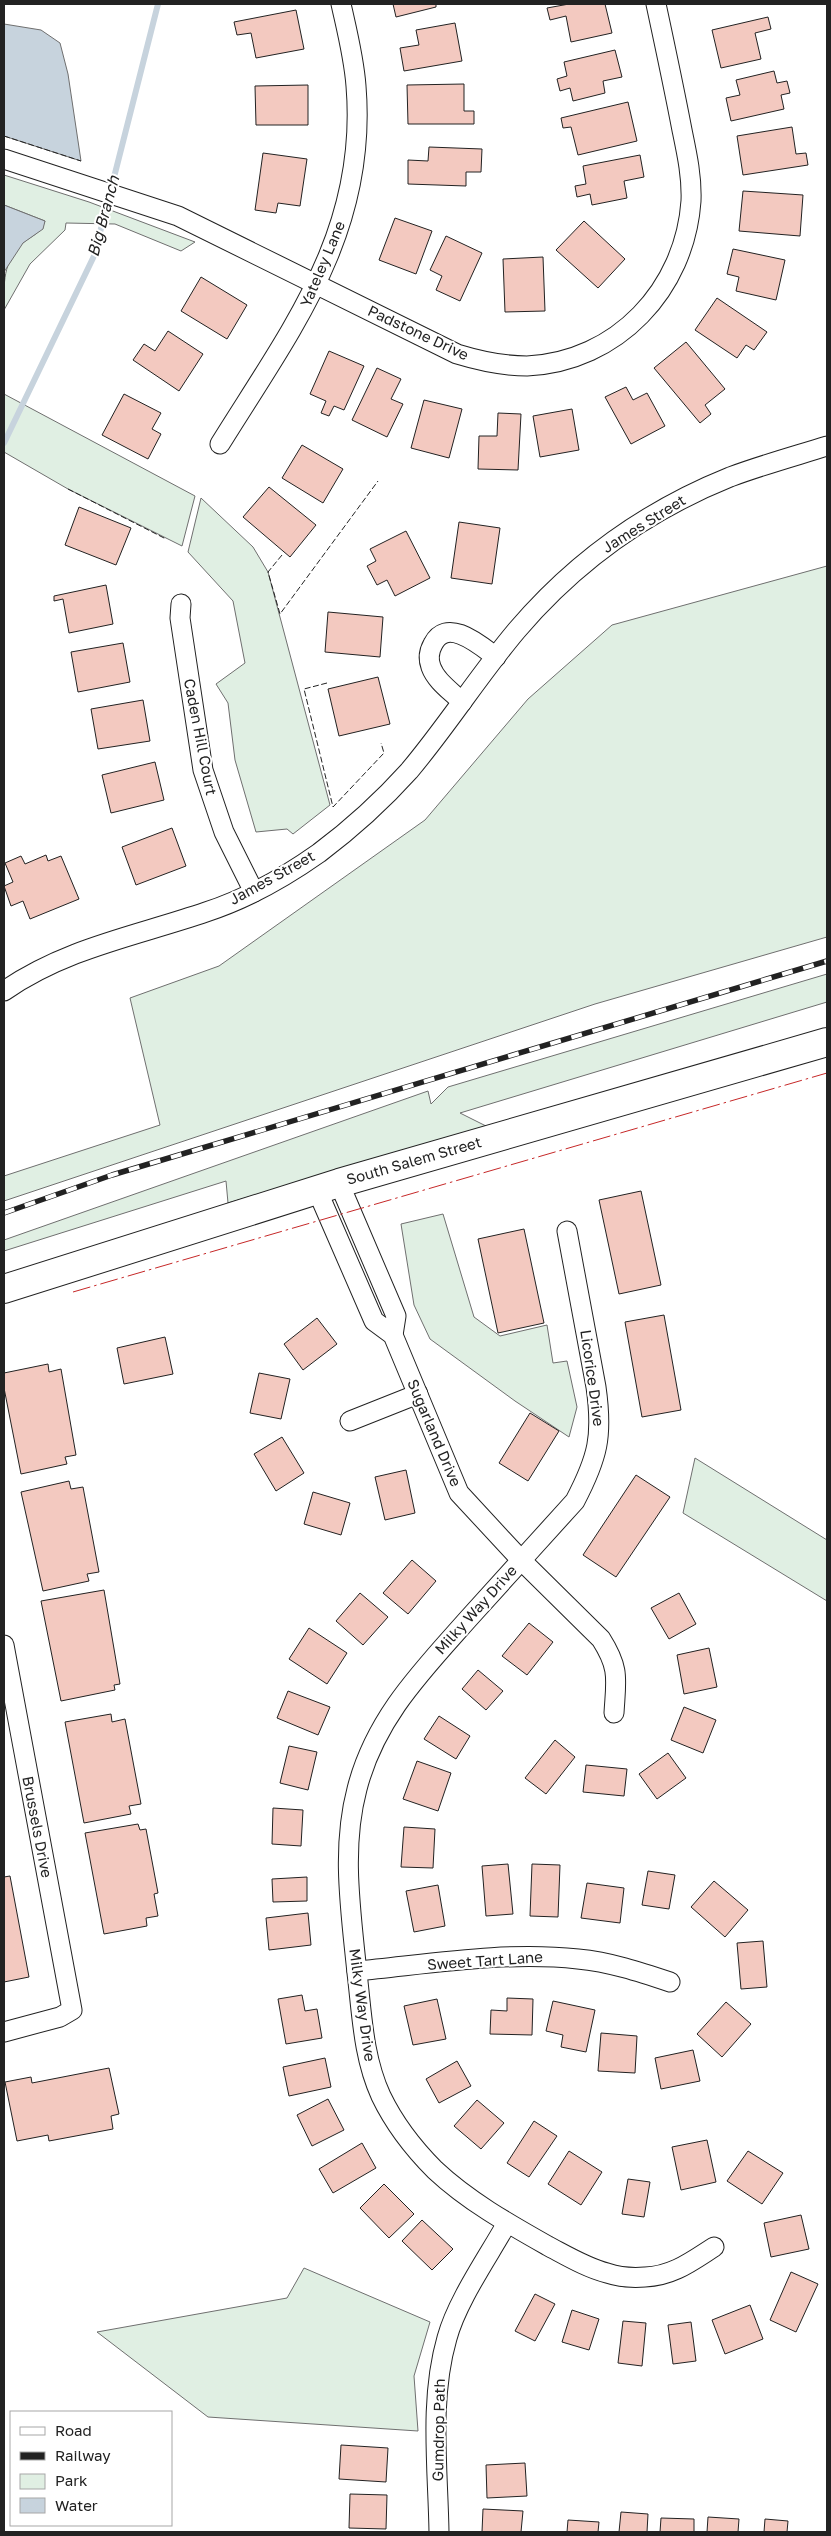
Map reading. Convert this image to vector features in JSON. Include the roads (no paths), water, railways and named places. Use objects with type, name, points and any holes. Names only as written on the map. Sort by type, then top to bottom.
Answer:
[{"type":"main road","name":"South Salem Street","points":[[4,1289],[328,1186],[827,1042]]},
{"type":"street","name":"Yateley Lane","points":[[220,444],[296,324],[317,284],[338,235],[346,210],[355,152],[356,86],[341,4]]},
{"type":"street","name":"Padstone Drive","points":[[4,159],[157,208],[317,284],[457,354],[505,365],[528,366],[574,356],[611,340],[632,324],[661,291],[674,270],[688,226],[691,201],[689,166],[656,4]]},
{"type":"street","name":"James Street","points":[[4,992],[35,972],[90,947],[209,911],[254,892],[318,853],[366,814],[409,770],[496,656],[538,606],[612,540],[691,494],[730,477],[827,446]]},
{"type":"street","name":"Caden Hill Court","points":[[181,604],[180,618],[203,770],[224,832],[254,892]]},
{"type":"street","points":[[462,702],[438,678],[431,668],[430,650],[434,641],[442,635],[454,633],[468,636],[496,656]]},
{"type":"street","name":"Sugarland Drive","points":[[328,1186],[396,1316],[392,1335],[459,1493],[521,1560],[580,1618],[610,1654],[617,1671],[614,1712]]},
{"type":"street","name":"Licorice Drive","points":[[521,1560],[575,1501],[591,1471],[599,1442],[600,1412],[567,1231]]},
{"type":"street","points":[[350,1421],[418,1394]]},
{"type":"street","name":"Milky Way Drive","points":[[521,1560],[408,1686],[382,1726],[367,1758],[357,1789],[349,1828],[350,1911],[364,2036],[372,2072],[392,2117],[407,2139],[437,2172],[507,2223],[571,2258],[608,2274],[646,2277],[678,2270],[714,2247]]},
{"type":"street","name":"Brussels Drive","points":[[4,1645],[12,1736],[72,2010],[60,2018],[4,2032]]},
{"type":"street","name":"Sweet Tart Lane","points":[[357,1971],[524,1956],[543,1956],[580,1959],[622,1967],[670,1982]]},
{"type":"street","name":"Gumdrop Path","points":[[439,2532],[437,2391],[447,2338],[453,2319],[507,2223]]},
{"type":"water","points":[[4,24],[41,30],[60,43],[68,74],[81,161],[4,136]]},
{"type":"water","points":[[4,205],[45,221],[43,229],[23,243],[4,272]]},
{"type":"waterway","name":"Big Branch","points":[[4,443],[94,256],[158,4]]},
{"type":"railway","points":[[4,1213],[112,1175],[827,961]]}]
